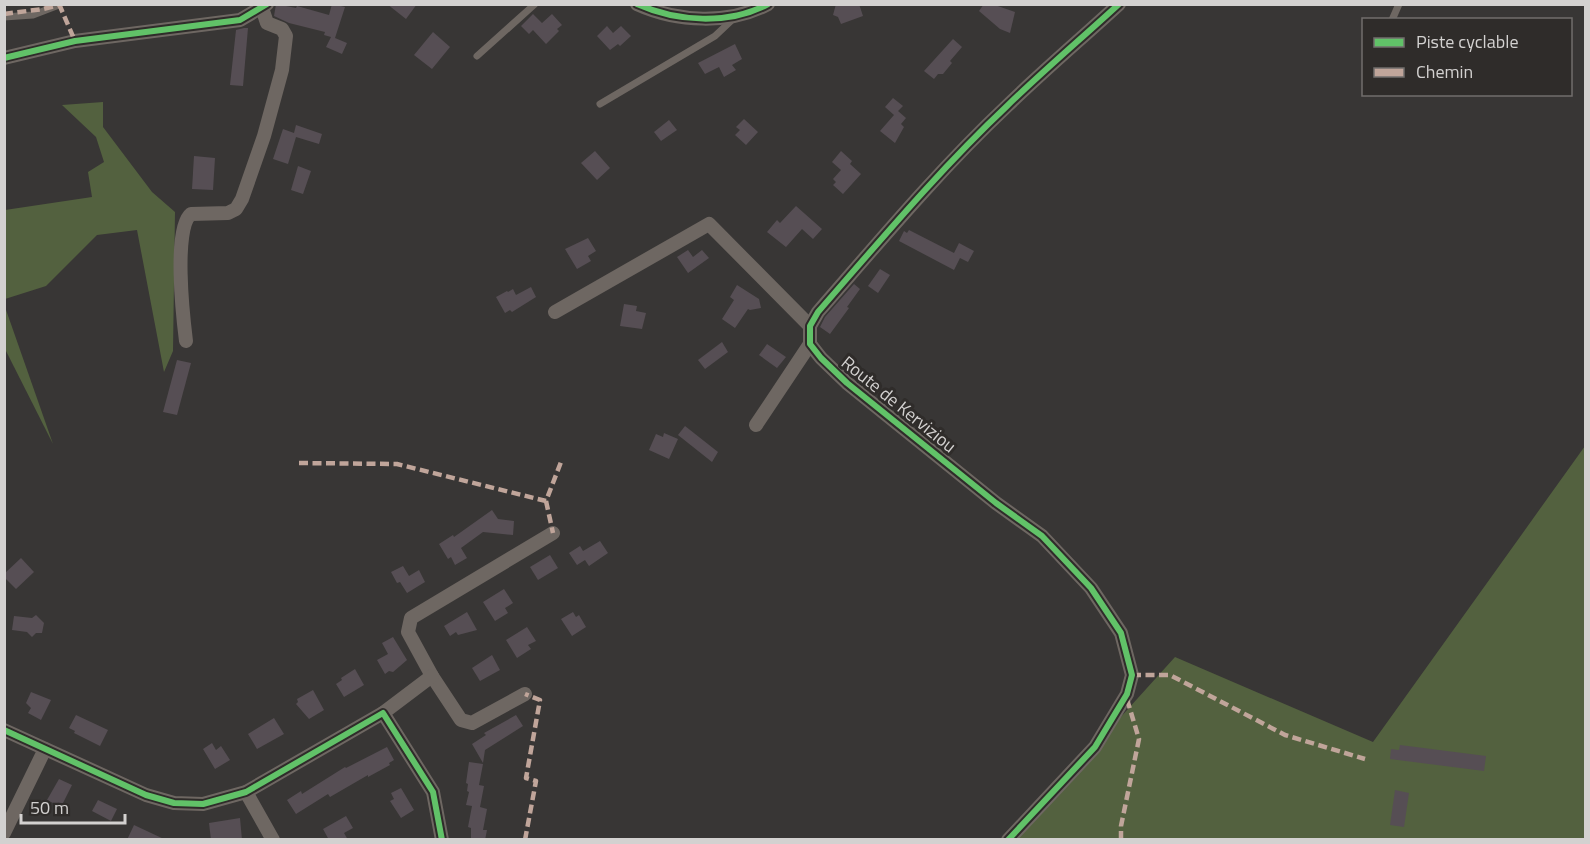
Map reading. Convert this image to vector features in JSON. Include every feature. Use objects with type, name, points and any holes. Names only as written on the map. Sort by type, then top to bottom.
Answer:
[{"type":"street","points":[[637,4],[673,17],[695,18],[735,17],[768,4]]},
{"type":"street","points":[[756,425],[810,344],[810,326],[818,312],[903,214],[1006,106],[1119,4]]},
{"type":"street","points":[[4,58],[75,42],[240,20],[264,6],[267,23],[282,30],[286,36],[282,70],[264,136],[239,205],[228,213],[191,214],[184,223],[181,260],[186,341]]},
{"type":"street","points":[[555,312],[709,224],[810,326]]},
{"type":"street","name":"Route de Kerviziou","points":[[810,344],[820,358],[848,383],[996,503],[1042,536],[1091,588],[1121,633],[1132,675],[1127,694],[1095,747],[1008,840]]},
{"type":"street","points":[[525,694],[472,723],[461,720],[432,676],[408,632],[411,618],[553,533]]},
{"type":"street","points":[[4,730],[146,795],[174,803],[202,804],[246,792],[383,713],[432,676]]},
{"type":"street","points":[[383,713],[433,792],[442,840]]},
{"type":"street","points":[[4,833],[45,749]]},
{"type":"street","points":[[246,792],[273,840]]},
{"type":"lane","points":[[477,56],[535,4]]},
{"type":"lane","points":[[1393,18],[1399,4]]},
{"type":"lane","points":[[4,17],[33,15],[59,5]]},
{"type":"lane","points":[[600,104],[715,36],[735,17]]},
{"type":"green space","points":[[103,102],[103,127],[152,192],[175,212],[173,351],[164,372],[137,230],[97,235],[46,286],[5,299],[5,210],[92,197],[88,172],[104,162],[96,137],[62,105]]},
{"type":"green space","points":[[5,307],[53,444],[5,349]]},
{"type":"green space","points":[[1585,446],[1585,839],[1015,840],[1024,824],[1175,657],[1373,742]]},
{"type":"building","points":[[276,4],[296,8],[297,6],[329,15],[332,4],[345,7],[335,38],[347,43],[342,54],[326,47],[331,37],[324,35],[325,32],[289,23],[274,16]]},
{"type":"building","points":[[387,4],[417,4],[406,19]]},
{"type":"building","points":[[836,4],[859,4],[863,16],[841,24],[838,17],[833,15]]},
{"type":"building","points":[[984,4],[992,4],[1015,12],[1010,33],[1000,29],[979,11]]},
{"type":"building","points":[[533,14],[542,23],[552,14],[562,25],[546,44],[533,30],[529,34],[521,26]]},
{"type":"building","points":[[607,26],[613,33],[621,26],[631,36],[620,46],[618,44],[610,50],[597,36]]},
{"type":"building","points":[[248,28],[243,86],[230,85],[236,30]]},
{"type":"building","points":[[433,32],[450,47],[432,69],[414,55]]},
{"type":"building","points":[[953,39],[962,47],[943,74],[938,74],[934,79],[924,71]]},
{"type":"building","points":[[735,44],[742,59],[732,65],[736,70],[724,77],[719,67],[705,74],[698,63]]},
{"type":"building","points":[[893,98],[903,106],[898,111],[906,118],[901,124],[904,127],[895,143],[880,131],[894,115],[885,107]]},
{"type":"building","points":[[744,119],[758,132],[746,145],[735,135],[740,130],[736,127]]},
{"type":"building","points":[[669,120],[677,130],[661,141],[654,132]]},
{"type":"building","points":[[296,125],[322,134],[319,144],[296,137],[288,164],[273,159],[283,129],[294,133]]},
{"type":"building","points":[[595,151],[610,168],[597,180],[581,163]]},
{"type":"building","points":[[841,151],[861,174],[843,194],[833,185],[836,182],[833,179],[841,170],[832,162]]},
{"type":"building","points":[[194,156],[215,158],[213,190],[192,189]]},
{"type":"building","points":[[298,166],[311,171],[303,194],[291,190]]},
{"type":"building","points":[[796,206],[822,229],[813,239],[802,229],[786,247],[767,232],[777,220],[780,223]]},
{"type":"building","points":[[909,230],[954,253],[959,243],[974,251],[968,262],[960,258],[954,270],[899,241],[904,231],[907,233]]},
{"type":"building","points":[[588,238],[596,251],[588,256],[591,261],[577,269],[565,249]]},
{"type":"building","points":[[688,250],[693,257],[702,250],[709,258],[688,273],[677,257]]},
{"type":"building","points":[[880,269],[890,275],[878,293],[868,286]]},
{"type":"building","points":[[854,284],[860,289],[830,334],[820,327],[825,317]]},
{"type":"building","points":[[737,285],[759,299],[761,308],[748,309],[735,328],[722,319],[734,300],[730,297]]},
{"type":"building","points":[[531,287],[536,297],[512,312],[510,310],[505,313],[496,297],[513,289],[516,295]]},
{"type":"building","points":[[624,304],[637,306],[636,311],[646,313],[642,329],[620,326]]},
{"type":"building","points":[[722,342],[728,352],[705,369],[698,360]]},
{"type":"building","points":[[767,344],[786,357],[777,368],[759,355]]},
{"type":"building","points":[[177,360],[191,363],[177,415],[163,412]]},
{"type":"building","points":[[685,426],[718,452],[712,462],[678,435]]},
{"type":"building","points":[[664,433],[678,439],[669,459],[649,450],[656,434],[663,437]]},
{"type":"building","points":[[492,510],[498,519],[514,521],[513,535],[483,532],[461,548],[467,558],[455,565],[451,557],[448,559],[439,544],[453,535],[454,537]]},
{"type":"building","points":[[600,541],[608,553],[589,566],[585,560],[577,565],[569,553],[580,546],[583,551]]},
{"type":"building","points":[[550,555],[558,568],[538,580],[530,567]]},
{"type":"building","points":[[21,558],[34,572],[16,589],[4,577],[4,574]]},
{"type":"building","points":[[403,566],[409,576],[419,570],[425,582],[407,593],[400,582],[397,583],[391,572]]},
{"type":"building","points":[[504,589],[513,603],[505,608],[508,613],[495,621],[483,602]]},
{"type":"building","points":[[467,612],[477,630],[458,635],[456,632],[450,636],[444,626]]},
{"type":"building","points":[[573,612],[576,617],[579,615],[586,627],[572,636],[561,619]]},
{"type":"building","points":[[36,615],[44,623],[42,633],[36,633],[32,637],[27,632],[12,630],[14,616],[32,618]]},
{"type":"building","points":[[527,627],[536,641],[528,645],[531,649],[517,658],[506,640]]},
{"type":"building","points":[[393,637],[407,660],[393,672],[389,671],[385,674],[377,660],[388,654],[382,643]]},
{"type":"building","points":[[492,655],[500,670],[480,681],[472,668]]},
{"type":"building","points":[[355,669],[364,685],[344,697],[336,684]]},
{"type":"building","points":[[313,690],[324,710],[309,719],[296,704],[297,699]]},
{"type":"building","points":[[31,692],[51,700],[41,720],[28,713],[31,708],[26,703]]},
{"type":"building","points":[[76,715],[108,730],[100,746],[74,733],[75,731],[69,728]]},
{"type":"building","points":[[516,715],[523,726],[485,750],[483,763],[472,744],[486,735],[484,733]]},
{"type":"building","points":[[274,718],[284,734],[257,749],[248,734]]},
{"type":"building","points":[[212,743],[216,750],[221,746],[230,760],[215,769],[203,749]]},
{"type":"building","points":[[1400,745],[1486,756],[1484,771],[1390,759],[1391,749],[1399,750]]},
{"type":"building","points":[[387,747],[394,760],[389,763],[390,765],[368,777],[368,775],[330,797],[328,794],[296,814],[287,800],[301,791],[302,794],[345,767]]},
{"type":"building","points":[[469,762],[483,764],[479,785],[484,786],[480,807],[487,809],[483,830],[487,830],[485,840],[471,840],[471,828],[468,827],[472,806],[466,805],[469,792],[466,783]]},
{"type":"building","points":[[59,779],[72,785],[61,807],[47,800]]},
{"type":"building","points":[[401,788],[414,810],[401,818],[390,801],[394,799],[391,793]]},
{"type":"building","points":[[1395,790],[1409,793],[1404,827],[1390,825]]},
{"type":"building","points":[[98,800],[117,809],[111,821],[92,811]]},
{"type":"building","points":[[346,816],[353,828],[344,833],[348,840],[329,840],[323,829]]},
{"type":"building","points":[[240,818],[242,840],[211,840],[209,823]]},
{"type":"building","points":[[134,825],[166,840],[127,840]]},
{"type":"marked path","points":[[59,4],[75,41]]},
{"type":"marked path","points":[[4,14],[59,5]]},
{"type":"marked path","points":[[299,463],[397,464],[546,501],[561,462]]},
{"type":"marked path","points":[[546,501],[553,533]]},
{"type":"marked path","points":[[1132,675],[1170,675],[1285,735],[1365,759]]},
{"type":"marked path","points":[[525,694],[540,700],[526,778],[536,781],[525,840]]},
{"type":"marked path","points":[[1121,840],[1121,826],[1139,739],[1126,696]]},
{"type":"cycle path","points":[[4,58],[75,41],[240,20],[267,4]]},
{"type":"cycle path","points":[[637,4],[669,15],[703,19],[737,15],[768,4]]},
{"type":"cycle path","points":[[1008,840],[1095,747],[1127,694],[1132,675],[1121,633],[1091,588],[1042,536],[996,503],[847,383],[821,358],[810,344],[810,326],[818,312],[957,155],[1119,4]]},
{"type":"cycle path","points":[[4,730],[146,795],[174,803],[203,804],[246,792],[383,713],[433,792],[442,840]]}]
